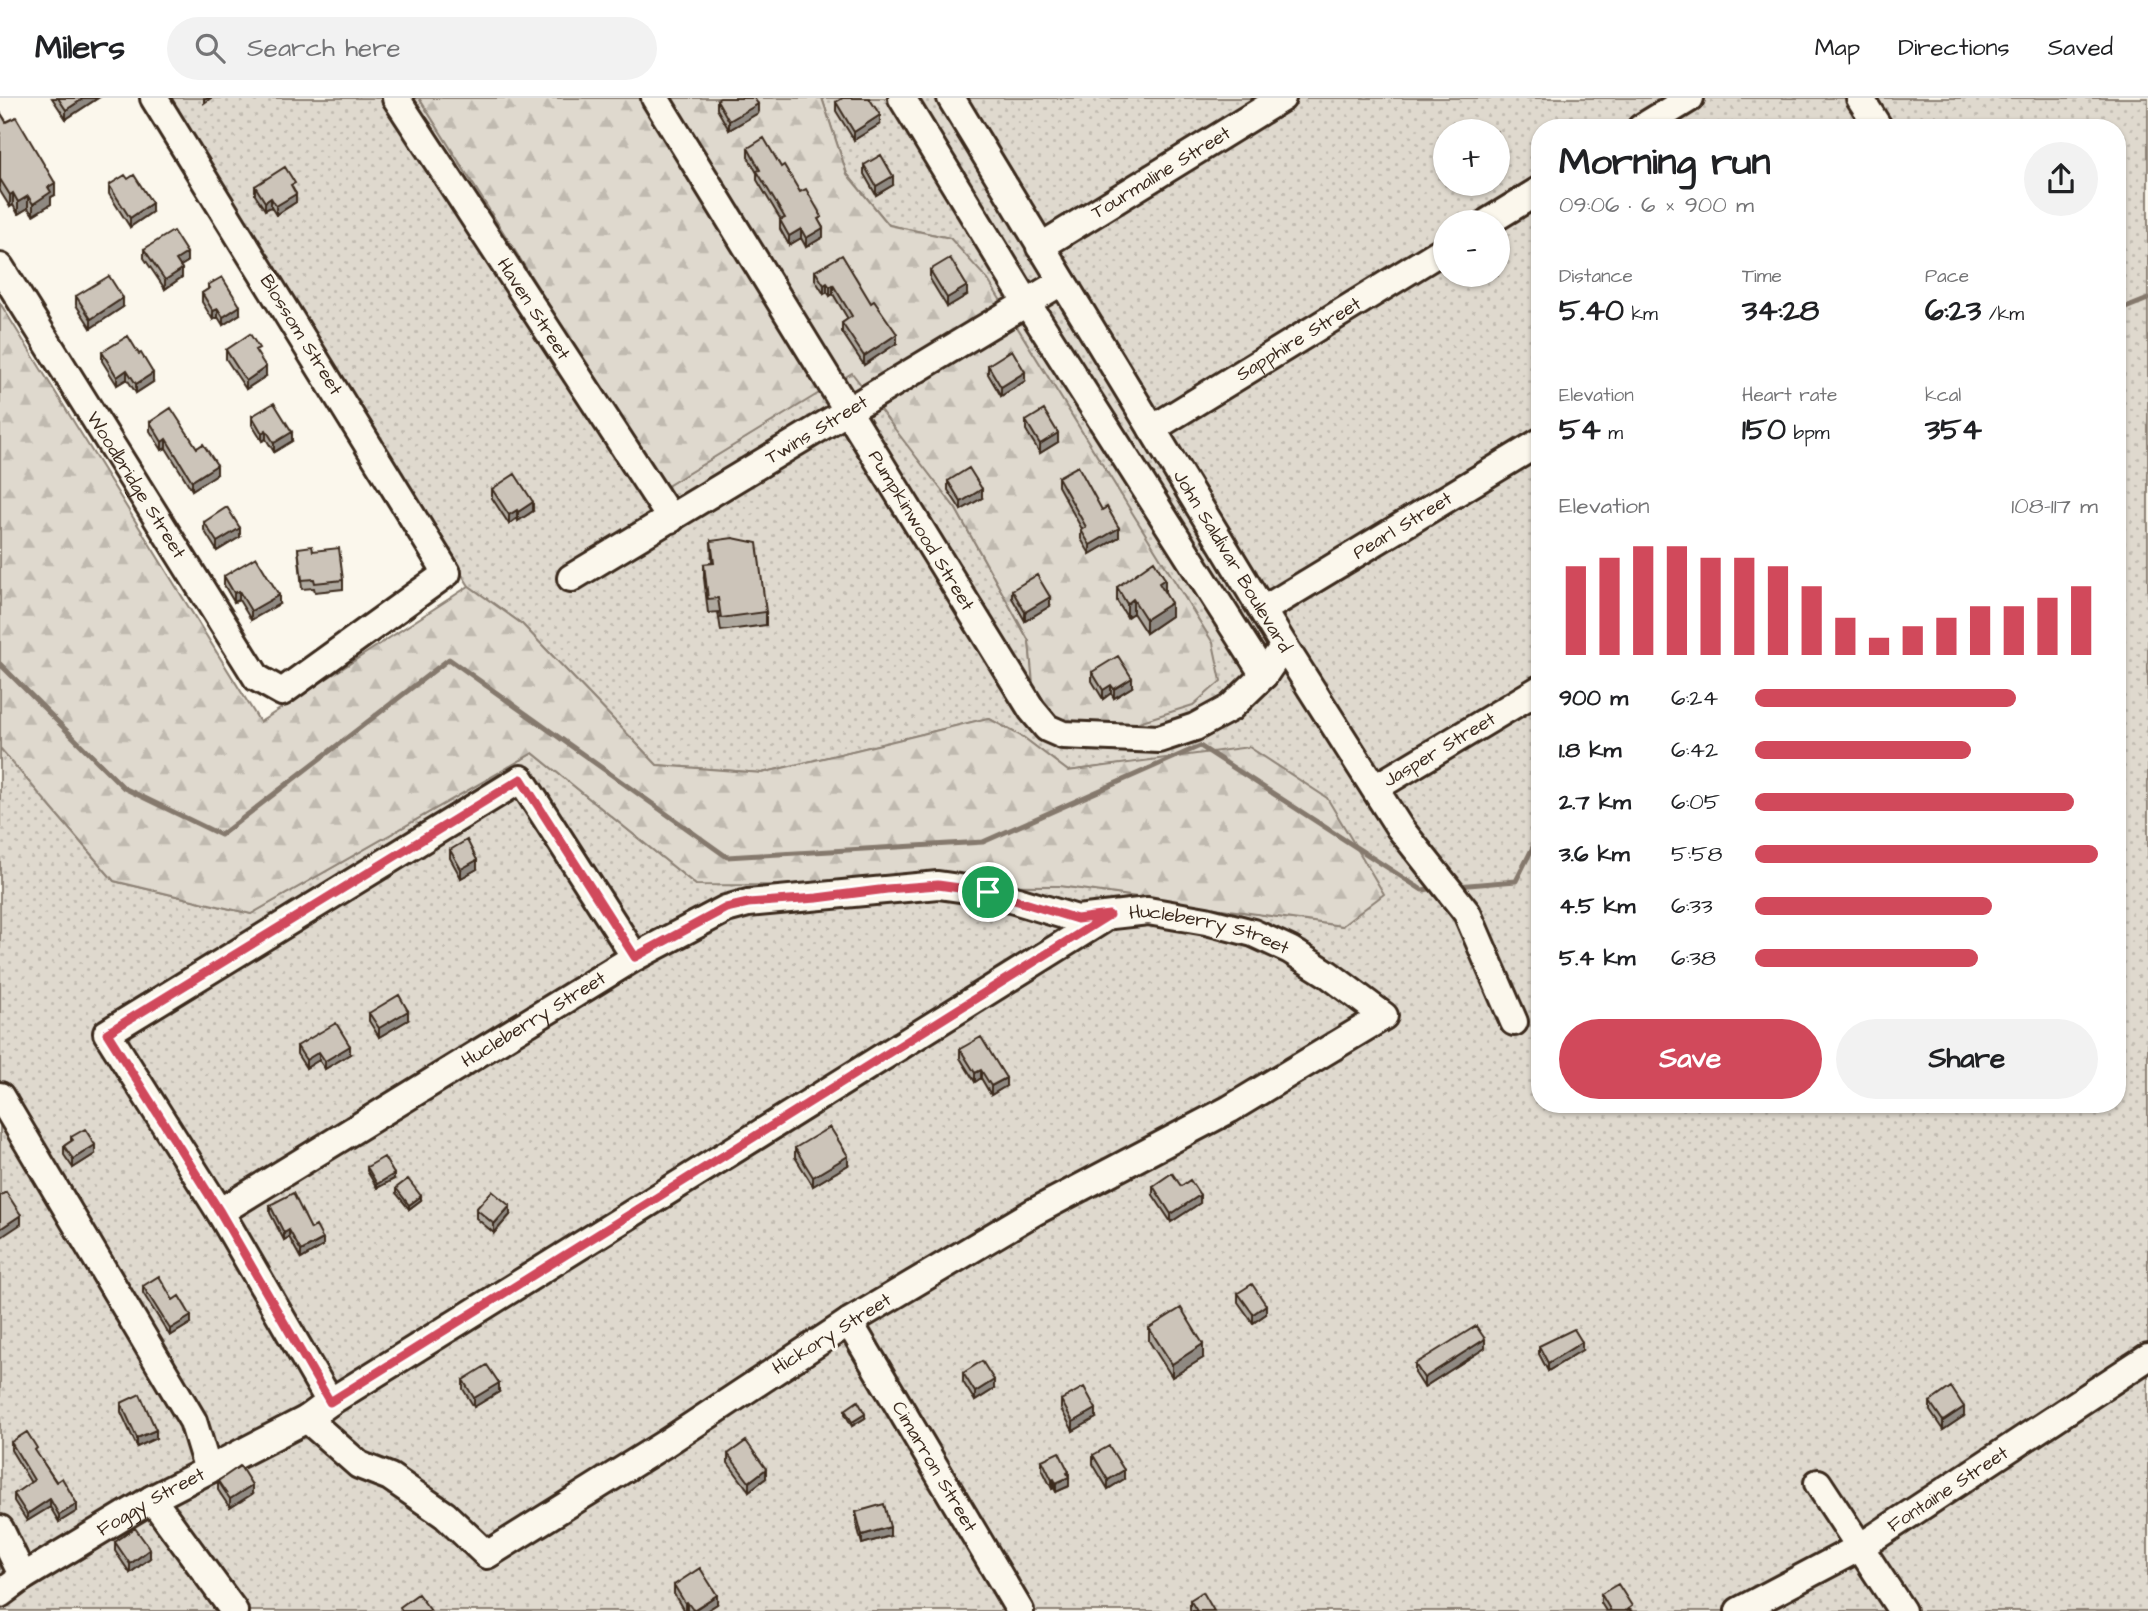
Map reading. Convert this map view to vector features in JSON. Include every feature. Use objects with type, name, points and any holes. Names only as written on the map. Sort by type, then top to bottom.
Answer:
[{"type":"street","name":"Blossom Street","points":[[155,98],[447,573],[282,692]]},
{"type":"street","name":"Pumpkinwood Street","points":[[655,98],[1032,710],[1047,728],[1063,735],[1159,739],[1195,727],[1230,708],[1264,675],[1284,646]]},
{"type":"street","name":"John Saldivar Boulevard","points":[[902,98],[1027,303],[1264,675]]},
{"type":"street","name":"John Saldivar Boulevard","points":[[951,98],[1284,646],[1399,827],[1467,914],[1514,1022]]},
{"type":"street","name":"Tourmaline Street","points":[[1040,247],[1282,98]]},
{"type":"street","points":[[1656,119],[1690,98]]},
{"type":"street","points":[[1860,98],[1873,119]]},
{"type":"street","name":"Haven Street","points":[[406,101],[671,519]]},
{"type":"street","points":[[1508,210],[1531,196]]},
{"type":"street","name":"Sapphire Street","points":[[1152,429],[1433,256]]},
{"type":"street","name":"Woodbridge Street","points":[[0,267],[257,678],[282,692]]},
{"type":"street","name":"Twins Street","points":[[571,578],[1062,282]]},
{"type":"street","name":"Pearl Street","points":[[1263,610],[1531,447]]},
{"type":"street","name":"Jasper Street","points":[[1375,788],[1531,694]]},
{"type":"street","points":[[330,1402],[220,1212],[107,1033],[521,779],[635,957]]},
{"type":"street","name":"Hucleberry Street","points":[[220,1212],[635,957],[726,908],[748,903],[938,885],[988,892],[1077,919],[1148,911],[1206,920],[1253,933],[1290,950],[1328,974],[1384,1016]]},
{"type":"street","name":"Foggy Street","points":[[0,1594],[23,1577],[152,1499],[307,1419],[330,1402],[1109,915]]},
{"type":"street","name":"Hickory Street","points":[[307,1419],[359,1465],[390,1477],[428,1502],[487,1555],[666,1443],[849,1322],[1034,1212],[1230,1109],[1384,1016]]},
{"type":"street","points":[[0,1096],[193,1421],[208,1470]]},
{"type":"street","name":"Cimarron Street","points":[[849,1322],[1020,1611]]},
{"type":"street","name":"Fontaine Street","points":[[1739,1611],[1860,1547],[2148,1357]]},
{"type":"street","points":[[1818,1483],[1902,1611]]},
{"type":"street","points":[[152,1499],[234,1611]]},
{"type":"street","points":[[0,1529],[23,1577]]},
{"type":"green space","points":[[168,98],[419,98],[664,488],[852,372],[956,509],[1029,641],[1034,694],[1060,721],[950,238],[889,225],[847,174],[822,98],[2148,98],[2148,1611],[0,1611],[0,748],[114,881],[251,914],[533,753],[696,885],[1060,886],[1342,926],[1249,748],[1068,771],[1023,737],[988,718],[762,773],[657,765],[522,624],[469,586]]},
{"type":"green space","points":[[419,98],[822,98],[847,174],[889,225],[950,238],[988,280],[1213,643],[1221,681],[1193,705],[1123,727],[1060,721],[1034,694],[1029,641],[956,509],[852,373],[664,488]]},
{"type":"green space","points":[[0,303],[260,722],[469,586],[522,624],[657,765],[762,773],[988,718],[1023,737],[1068,771],[1249,747],[1327,798],[1384,894],[1342,926],[1060,886],[696,885],[533,753],[251,914],[114,881],[0,748]]},
{"type":"building","points":[[58,98],[84,98],[66,110]]},
{"type":"building","points":[[754,98],[758,104],[729,121],[717,100]]},
{"type":"building","points":[[843,98],[869,98],[880,115],[854,132],[836,102]]},
{"type":"building","points":[[0,112],[6,122],[16,117],[55,183],[48,187],[51,192],[33,204],[28,196],[18,202],[0,179]]},
{"type":"building","points":[[764,138],[800,192],[806,189],[822,217],[818,219],[823,228],[806,238],[801,229],[789,236],[780,220],[785,218],[757,171],[760,170],[748,148]]},
{"type":"building","points":[[881,155],[893,176],[876,186],[864,165]]},
{"type":"building","points":[[285,167],[295,183],[291,185],[296,194],[276,206],[271,198],[265,202],[255,186]]},
{"type":"building","points":[[125,175],[128,179],[134,175],[152,203],[130,218],[109,185]]},
{"type":"building","points":[[173,231],[187,253],[176,260],[182,269],[165,280],[144,249]]},
{"type":"building","points":[[842,255],[871,303],[874,301],[897,334],[864,356],[842,323],[852,316],[833,285],[824,285],[815,271]]},
{"type":"building","points":[[950,258],[967,286],[947,298],[930,270]]},
{"type":"building","points":[[109,276],[123,298],[91,319],[76,296]]},
{"type":"building","points":[[222,277],[240,306],[223,317],[218,309],[213,311],[202,293],[210,288],[208,285]]},
{"type":"building","points":[[250,334],[259,348],[255,350],[266,367],[246,381],[226,350]]},
{"type":"building","points":[[128,336],[153,373],[136,384],[127,370],[117,377],[102,352]]},
{"type":"building","points":[[1012,350],[1025,372],[1001,387],[988,365]]},
{"type":"building","points":[[274,403],[292,432],[274,443],[266,430],[262,433],[252,416]]},
{"type":"building","points":[[171,408],[197,448],[203,444],[217,465],[192,481],[166,439],[162,442],[150,422]]},
{"type":"building","points":[[1044,410],[1058,433],[1040,444],[1026,421]]},
{"type":"building","points":[[1078,466],[1102,510],[1107,507],[1119,528],[1090,545],[1081,530],[1086,527],[1058,477]]},
{"type":"building","points":[[969,468],[982,489],[961,502],[948,481]]},
{"type":"building","points":[[515,474],[533,502],[509,515],[492,489]]},
{"type":"building","points":[[227,507],[240,528],[217,542],[204,522]]},
{"type":"building","points":[[733,538],[757,543],[766,612],[721,618],[718,598],[708,599],[704,564],[714,563],[711,541]]},
{"type":"building","points":[[312,546],[313,551],[339,548],[343,580],[315,583],[314,579],[302,580],[298,548]]},
{"type":"building","points":[[256,557],[279,595],[251,611],[239,591],[234,593],[224,576]]},
{"type":"building","points":[[1154,561],[1165,579],[1159,583],[1171,603],[1146,619],[1133,599],[1127,604],[1117,587]]},
{"type":"building","points":[[1037,575],[1050,597],[1025,612],[1012,590]]},
{"type":"building","points":[[1118,656],[1132,678],[1114,689],[1111,685],[1103,690],[1092,672]]},
{"type":"building","points":[[467,840],[477,860],[461,869],[450,850]]},
{"type":"building","points":[[399,995],[408,1011],[379,1028],[369,1013]]},
{"type":"building","points":[[336,1023],[350,1046],[325,1061],[319,1052],[306,1060],[297,1046]]},
{"type":"building","points":[[981,1037],[1006,1078],[991,1086],[981,1070],[975,1073],[960,1049]]},
{"type":"building","points":[[830,1127],[848,1156],[813,1177],[795,1148]]},
{"type":"building","points":[[85,1129],[95,1145],[73,1159],[64,1146],[73,1140],[71,1137]]},
{"type":"building","points":[[384,1157],[394,1174],[377,1184],[367,1167]]},
{"type":"building","points":[[1172,1173],[1181,1186],[1190,1180],[1200,1195],[1171,1214],[1153,1186]]},
{"type":"building","points":[[408,1179],[421,1196],[409,1205],[396,1188]]},
{"type":"building","points":[[492,1191],[510,1206],[494,1224],[476,1209]]},
{"type":"building","points":[[6,1192],[21,1215],[0,1229],[0,1196]]},
{"type":"building","points":[[293,1193],[311,1229],[316,1226],[323,1239],[301,1251],[289,1230],[284,1233],[270,1205]]},
{"type":"building","points":[[159,1276],[173,1300],[179,1296],[191,1316],[170,1329],[143,1286]]},
{"type":"building","points":[[1252,1284],[1266,1305],[1253,1314],[1238,1293]]},
{"type":"building","points":[[1181,1308],[1203,1344],[1172,1364],[1149,1328]]},
{"type":"building","points":[[1476,1326],[1485,1339],[1424,1378],[1415,1364]]},
{"type":"building","points":[[1574,1329],[1582,1342],[1548,1363],[1539,1346]]},
{"type":"building","points":[[982,1361],[994,1380],[975,1392],[963,1373]]},
{"type":"building","points":[[487,1365],[499,1383],[474,1398],[463,1380]]},
{"type":"building","points":[[1084,1387],[1096,1409],[1073,1422],[1061,1400]]},
{"type":"building","points":[[1951,1387],[1964,1407],[1943,1421],[1930,1402]]},
{"type":"building","points":[[140,1394],[156,1430],[137,1438],[121,1403]]},
{"type":"building","points":[[858,1401],[865,1414],[852,1422],[845,1410]]},
{"type":"building","points":[[27,1432],[37,1448],[35,1450],[56,1482],[62,1478],[77,1504],[59,1515],[50,1499],[27,1514],[14,1494],[34,1480],[11,1442]]},
{"type":"building","points":[[746,1441],[766,1469],[749,1482],[728,1454]]},
{"type":"building","points":[[1109,1446],[1124,1470],[1108,1480],[1093,1455]]},
{"type":"building","points":[[1059,1452],[1069,1477],[1056,1483],[1042,1460]]},
{"type":"building","points":[[240,1466],[252,1485],[230,1499],[218,1481]]},
{"type":"building","points":[[884,1504],[890,1527],[862,1535],[856,1512]]},
{"type":"building","points":[[135,1528],[150,1549],[130,1564],[115,1542]]},
{"type":"building","points":[[700,1568],[717,1595],[693,1610],[685,1603],[674,1585]]},
{"type":"building","points":[[1618,1584],[1632,1606],[1625,1611],[1611,1611],[1601,1594]]},
{"type":"building","points":[[1203,1592],[1214,1611],[1197,1611],[1190,1600]]},
{"type":"building","points":[[418,1594],[431,1611],[402,1611],[400,1607]]},
{"type":"waterway","points":[[2126,308],[2148,299]]},
{"type":"waterway","points":[[0,664],[124,788],[221,835],[449,659],[727,857],[983,842],[1200,746],[1422,890],[1437,888]]},
{"type":"waterway","points":[[1457,886],[1516,881],[1531,851]]},
{"type":"route","points":[[521,779],[635,957],[726,908],[748,903],[938,885],[988,892],[1077,919],[1109,915],[330,1402],[220,1212],[107,1033],[521,779]]}]
